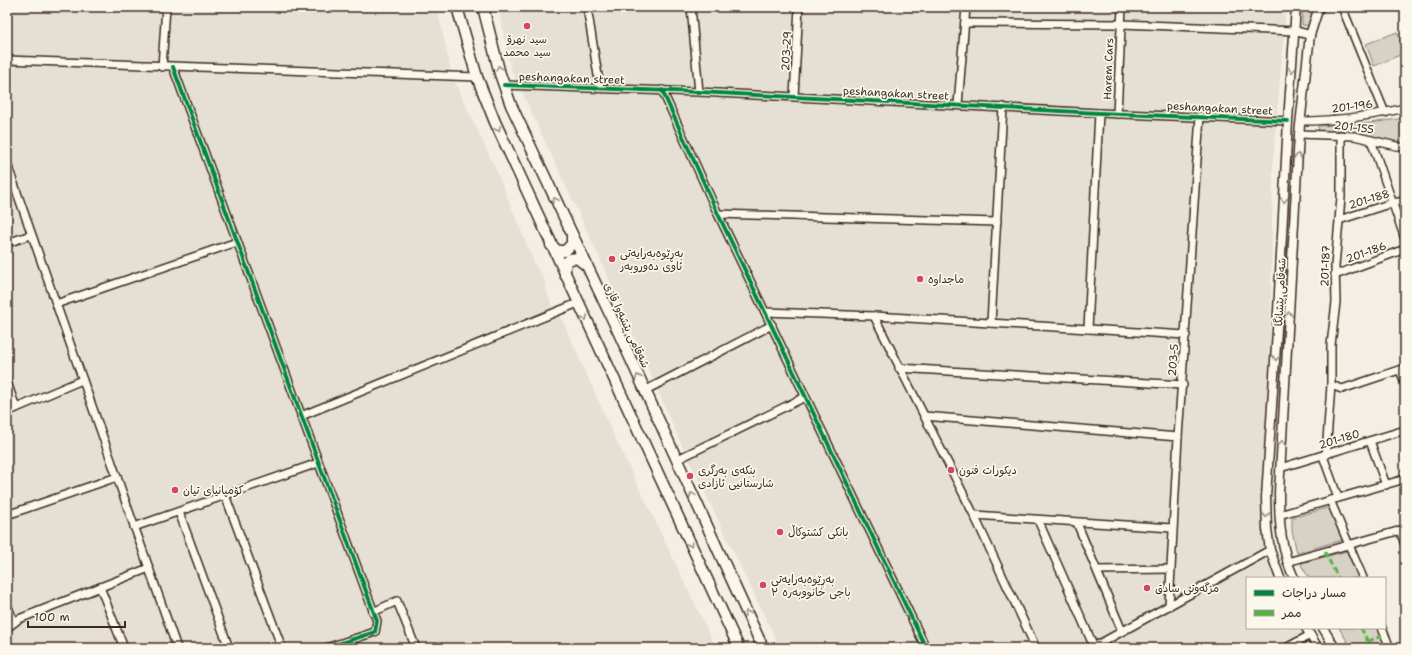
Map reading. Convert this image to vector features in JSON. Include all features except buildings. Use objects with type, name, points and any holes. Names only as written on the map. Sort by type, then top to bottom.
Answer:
[{"type":"highway","points":[[457,7],[477,77],[495,122],[739,648]]},
{"type":"highway","name":"شەقامی پێشەوا قازی","points":[[483,7],[504,85],[511,105],[617,329],[644,391],[764,648]]},
{"type":"highway","points":[[551,245],[558,251],[565,251],[572,244],[572,236]]},
{"type":"highway","points":[[565,275],[565,264],[570,259],[580,260],[586,265]]},
{"type":"main road","name":"شەقامی پێشانگا","points":[[1280,577],[1270,550],[1267,529],[1266,492],[1296,7]]},
{"type":"main road","name":"شەقامی پێشانگا","points":[[1294,577],[1287,562],[1281,539],[1279,515],[1280,468],[1299,134],[1310,36],[1320,7]]},
{"type":"main road","points":[[1295,31],[1310,36]]},
{"type":"main road","points":[[1277,330],[1288,330]]},
{"type":"main road","points":[[1266,492],[1279,492]]},
{"type":"main road","points":[[1324,629],[1335,648]]},
{"type":"main road","points":[[1308,632],[1318,648]]},
{"type":"street","points":[[162,67],[166,7]]},
{"type":"street","points":[[587,7],[600,88]]},
{"type":"street","points":[[691,7],[699,92]]},
{"type":"street","name":"203-29","points":[[794,96],[799,7]]},
{"type":"street","points":[[958,105],[966,7]]},
{"type":"street","name":"Harem Cars","points":[[1117,114],[1122,7]]},
{"type":"street","points":[[1342,7],[1384,113]]},
{"type":"street","name":"Harem Cars","points":[[965,23],[1121,24],[1295,31]]},
{"type":"street","points":[[7,60],[162,67],[477,77]]},
{"type":"street","points":[[173,67],[377,621],[375,632],[326,648]]},
{"type":"street","name":"peshangakan street","points":[[504,85],[794,96],[1117,114],[1200,116],[1288,121]]},
{"type":"street","points":[[662,90],[718,214],[926,648]]},
{"type":"street","points":[[991,323],[998,222],[1003,108]]},
{"type":"street","name":"201-196","points":[[1301,121],[1316,121],[1384,113],[1405,108]]},
{"type":"street","points":[[1088,329],[1099,113]]},
{"type":"street","name":"203-5","points":[[1169,606],[1172,528],[1183,385],[1200,116]]},
{"type":"street","points":[[1316,121],[1316,135]]},
{"type":"street","name":"201-155","points":[[1299,134],[1341,135],[1405,148]]},
{"type":"street","name":"201-187","points":[[1325,456],[1331,385],[1331,345],[1336,302],[1335,275],[1341,186],[1341,135]]},
{"type":"street","points":[[1371,140],[1405,239]]},
{"type":"street","points":[[7,164],[177,648]]},
{"type":"street","name":"201-188","points":[[1339,220],[1392,203],[1405,201]]},
{"type":"street","points":[[718,214],[998,222]]},
{"type":"street","points":[[7,243],[32,235]]},
{"type":"street","points":[[56,304],[237,242]]},
{"type":"street","name":"201-186","points":[[1335,275],[1405,249]]},
{"type":"street","points":[[301,416],[578,303]]},
{"type":"street","points":[[766,312],[874,316],[1186,335]]},
{"type":"street","points":[[874,316],[974,515],[1036,648]]},
{"type":"street","points":[[644,391],[772,325]]},
{"type":"street","points":[[899,368],[1183,385]]},
{"type":"street","points":[[1331,385],[1342,389],[1403,369],[1405,384]]},
{"type":"street","points":[[7,412],[82,380]]},
{"type":"street","points":[[7,382],[16,408]]},
{"type":"street","points":[[676,460],[805,397]]},
{"type":"street","points":[[924,416],[1178,437]]},
{"type":"street","name":"201-180","points":[[1280,468],[1325,456],[1405,430]]},
{"type":"street","points":[[1370,441],[1386,485]]},
{"type":"street","points":[[1325,456],[1338,498]]},
{"type":"street","points":[[134,527],[318,463]]},
{"type":"street","points":[[7,515],[116,477]]},
{"type":"street","points":[[1279,515],[1405,479]]},
{"type":"street","points":[[225,495],[282,648]]},
{"type":"street","points":[[1330,500],[1351,545],[1363,577]]},
{"type":"street","points":[[179,512],[229,648]]},
{"type":"street","points":[[974,515],[1077,523],[1172,528]]},
{"type":"street","points":[[1038,520],[1093,647],[1270,550]]},
{"type":"street","points":[[1077,523],[1122,631]]},
{"type":"street","points":[[1287,562],[1402,530],[1405,545]]},
{"type":"street","points":[[7,628],[14,622],[149,568]]},
{"type":"street","points":[[1097,570],[1170,569]]},
{"type":"street","points":[[100,587],[124,648]]},
{"type":"street","points":[[373,612],[397,601],[416,648]]},
{"type":"street","points":[[7,606],[14,622]]},
{"type":"street","points":[[1382,629],[1390,648]]},
{"type":"street","points":[[1286,648],[1308,632]]},
{"type":"shaded area","points":[[7,7],[437,7],[452,76],[496,170],[536,267],[543,277],[550,301],[564,324],[615,438],[716,648],[7,648]]},
{"type":"shaded area","points":[[498,7],[1286,7],[1273,161],[1267,530],[1280,577],[1246,577],[1246,629],[1307,629],[1317,648],[780,648],[678,437],[602,263],[511,69]]},
{"type":"shaded area","points":[[1303,7],[1316,7],[1312,26],[1302,25]]},
{"type":"shaded area","points":[[1397,32],[1405,53],[1374,66],[1366,44]]},
{"type":"shaded area","points":[[1405,118],[1405,144],[1347,132],[1319,132],[1318,126],[1370,123]]},
{"type":"shaded area","points":[[1330,507],[1346,539],[1297,553],[1292,531],[1292,518]]},
{"type":"shaded area","points":[[1351,550],[1362,577],[1308,577],[1301,565],[1302,563]]},
{"type":"shaded area","points":[[1340,629],[1380,629],[1387,648],[1351,648]]},
{"type":"marked path","points":[[1325,552],[1338,577]]},
{"type":"marked path","points":[[1362,629],[1371,648]]},
{"type":"marked path","points":[[1368,641],[1385,635]]},
{"type":"cycle path","points":[[173,67],[377,621],[375,632],[326,648]]},
{"type":"cycle path","points":[[504,85],[699,92],[1099,113],[1288,121]]},
{"type":"cycle path","points":[[662,90],[718,214],[926,648]]},
{"type":"place","name":"سید نهرۆ سید محمد","points":[[527,26]]},
{"type":"place","name":"بەڕێوەبەرایەتی ئاوی دەوروبەر","points":[[612,259]]},
{"type":"place","name":"ماجداوە","points":[[920,279]]},
{"type":"place","name":"ديكورات فنون","points":[[951,470]]},
{"type":"place","name":"بنکەی بەرگری شارستانیی ئازادی","points":[[690,476]]},
{"type":"place","name":"كۆمپانیای تیان","points":[[175,490]]},
{"type":"place","name":"بانكی كشتوكاڵ","points":[[780,532]]},
{"type":"place","name":"بەڕێوەبەرایەتی باجی خانووبەرە ٣","points":[[763,585]]},
{"type":"place","name":"مزگەوتی سادق","points":[[1147,588]]}]
